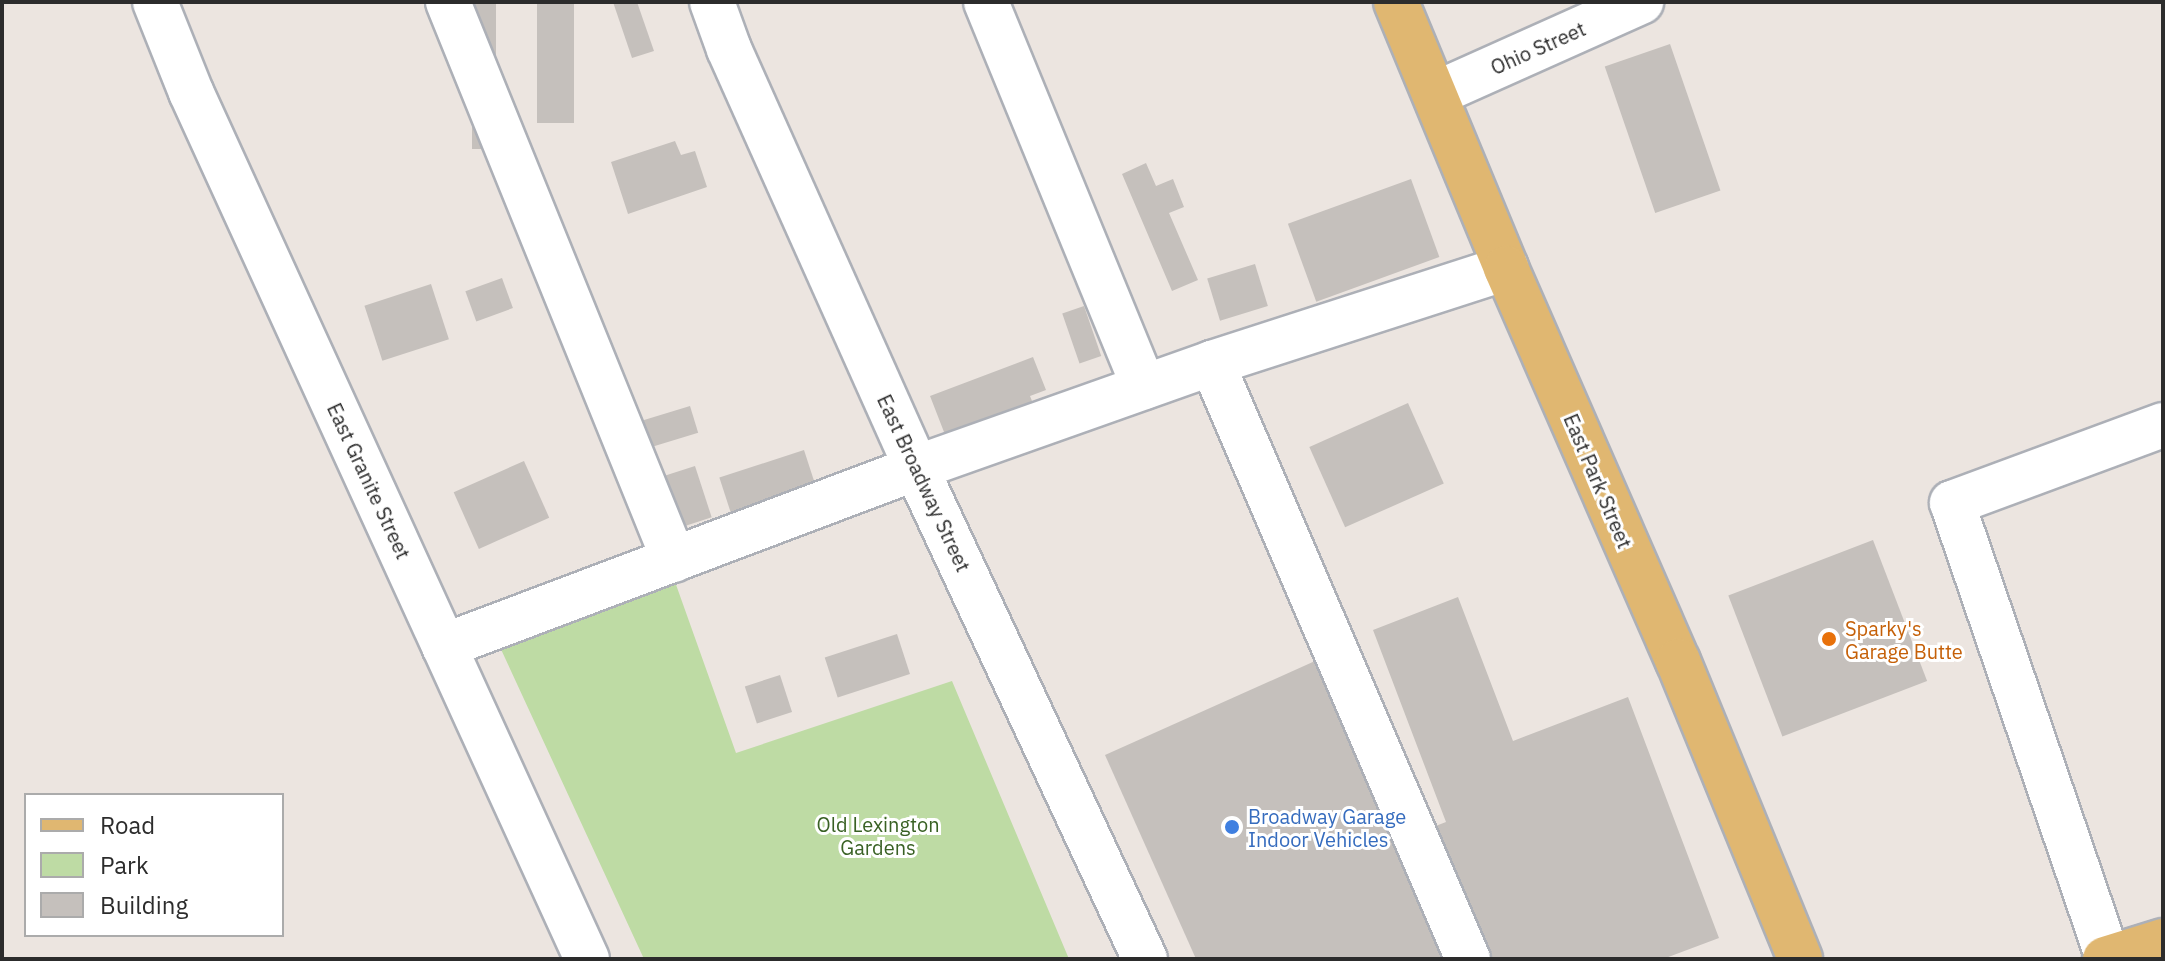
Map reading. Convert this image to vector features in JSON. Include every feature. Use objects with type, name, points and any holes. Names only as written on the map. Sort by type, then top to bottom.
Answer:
[{"type":"main road","name":"East Park Street","points":[[1396,2],[1506,268],[1684,675],[1800,959]]},
{"type":"main road","points":[[2106,959],[2163,941]]},
{"type":"street","name":"East Granite Street","points":[[155,2],[191,92],[587,959]]},
{"type":"street","points":[[448,2],[674,560]]},
{"type":"street","name":"East Broadway Street","points":[[712,2],[729,49],[916,468],[1145,959]]},
{"type":"street","points":[[986,2],[1144,387]]},
{"type":"street","name":"Ohio Street","points":[[1435,94],[1641,2]]},
{"type":"street","points":[[444,646],[916,468],[1212,363],[1506,268]]},
{"type":"street","points":[[1212,363],[1468,959]]},
{"type":"street","points":[[2106,959],[1952,503],[2163,425]]},
{"type":"green space","name":"Old Lexington Gardens","points":[[674,579],[736,753],[952,681],[1069,959],[644,959],[499,645]]},
{"type":"building","points":[[472,2],[496,2],[496,149],[472,149]]},
{"type":"building","points":[[537,2],[574,2],[574,123],[537,123]]},
{"type":"building","points":[[613,2],[637,2],[654,51],[632,58]]},
{"type":"building","points":[[1670,44],[1720,191],[1655,213],[1605,66]]},
{"type":"building","points":[[675,141],[681,155],[695,151],[707,187],[628,214],[611,162]]},
{"type":"building","points":[[1146,163],[1156,186],[1173,179],[1184,207],[1169,213],[1198,280],[1172,291],[1122,174]]},
{"type":"building","points":[[1411,179],[1439,257],[1316,302],[1288,224]]},
{"type":"building","points":[[1255,264],[1268,306],[1220,321],[1207,279]]},
{"type":"building","points":[[502,278],[513,308],[476,321],[465,291]]},
{"type":"building","points":[[431,284],[449,339],[382,361],[364,306]]},
{"type":"building","points":[[1084,306],[1101,356],[1080,364],[1062,313]]},
{"type":"building","points":[[1033,357],[1046,390],[1030,396],[1038,416],[951,450],[930,396]]},
{"type":"building","points":[[1408,403],[1444,483],[1345,527],[1309,447]]},
{"type":"building","points":[[690,406],[698,433],[647,449],[638,422]]},
{"type":"building","points":[[804,450],[818,493],[733,520],[719,478]]},
{"type":"building","points":[[524,461],[549,518],[479,549],[454,492]]},
{"type":"building","points":[[695,466],[712,517],[677,528],[661,477]]},
{"type":"building","name":"Sparky's Garage Butte","points":[[1873,540],[1927,681],[1782,737],[1728,596]]},
{"type":"building","points":[[1458,597],[1513,741],[1628,697],[1719,938],[1663,959],[1483,959],[1433,827],[1446,822],[1373,630]]},
{"type":"building","points":[[897,634],[910,674],[838,697],[825,657]]},
{"type":"building","points":[[1315,661],[1447,959],[1196,959],[1105,755]]},
{"type":"building","points":[[780,675],[792,712],[757,724],[745,686]]},
{"type":"place","name":"Sparky's Garage Butte","points":[[1829,639]]},
{"type":"place","name":"Broadway Garage Indoor Vehicles","points":[[1232,827]]}]
